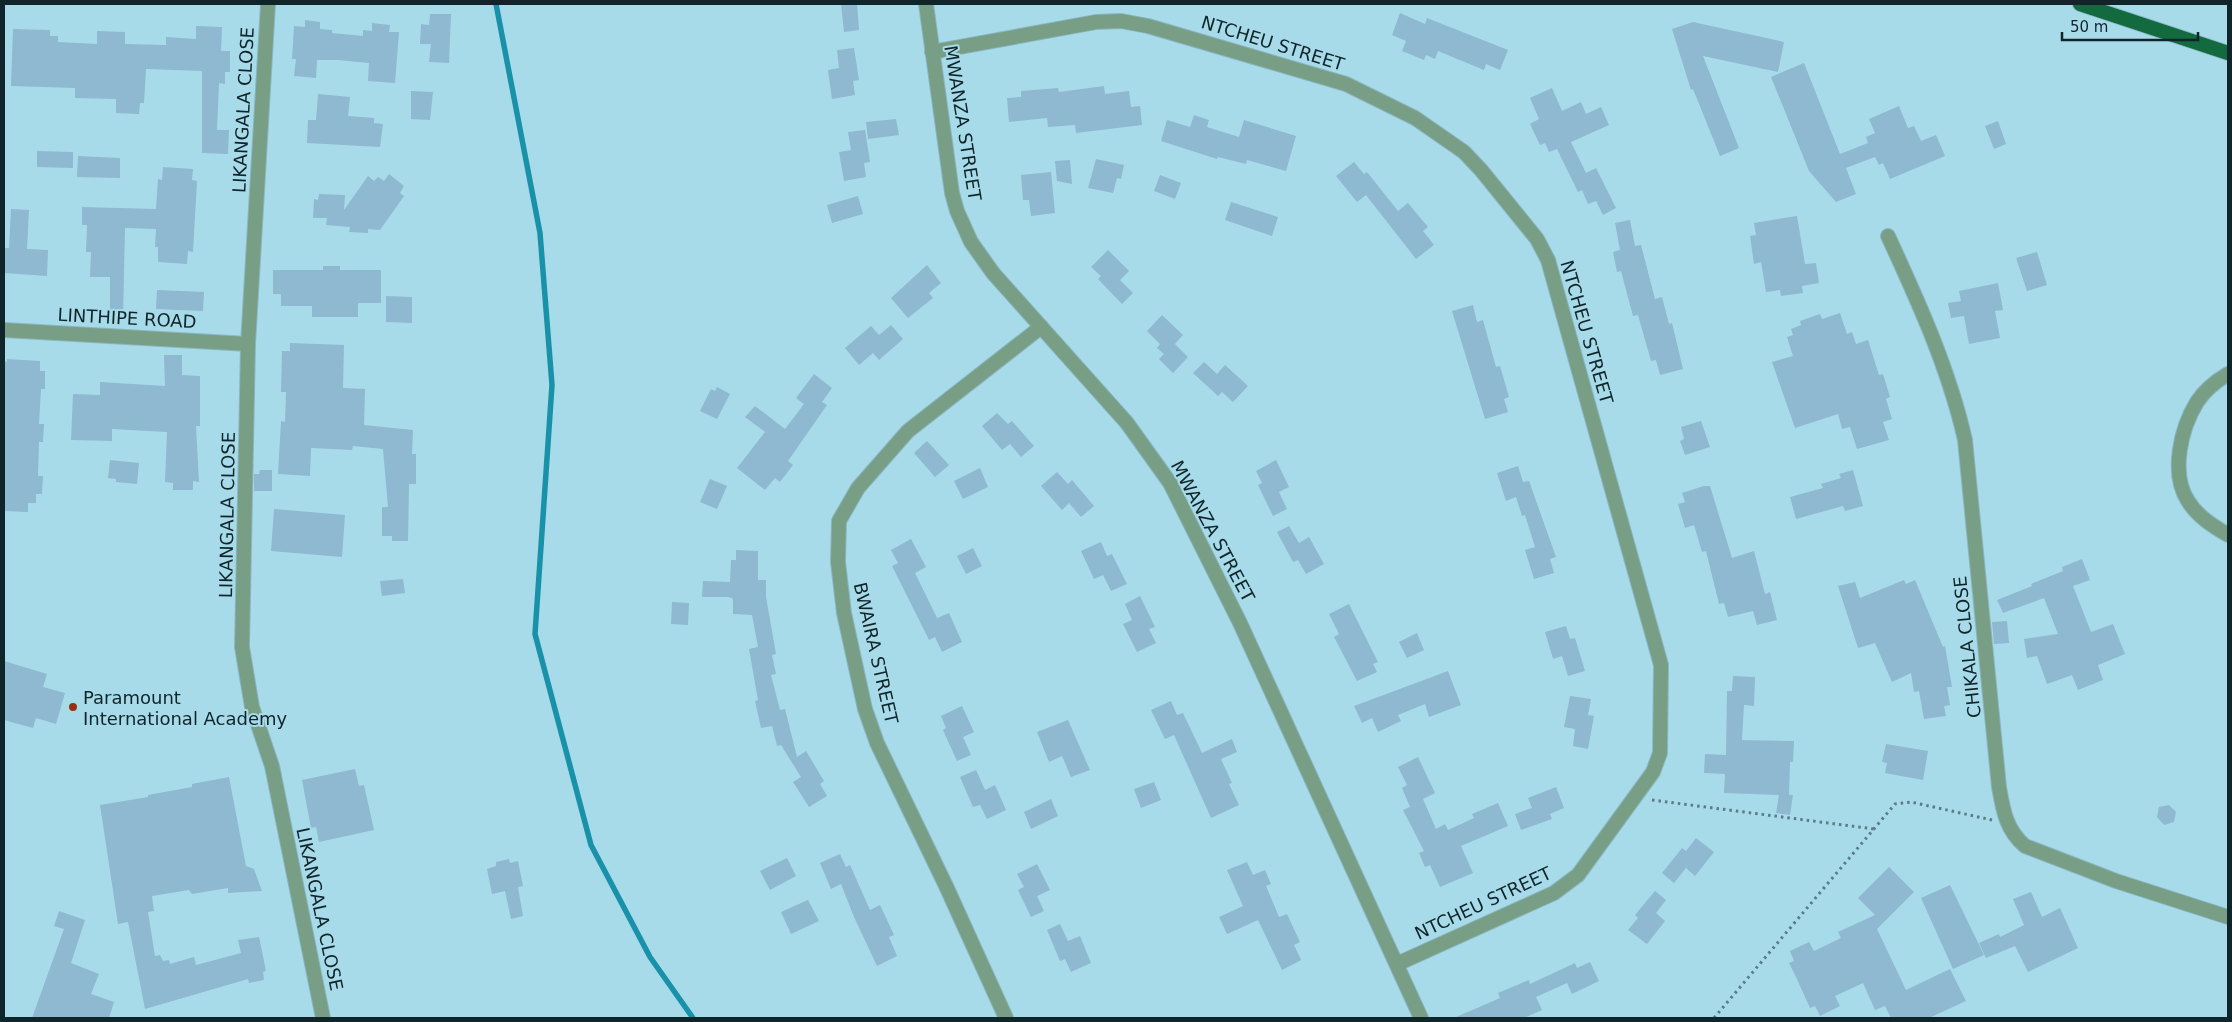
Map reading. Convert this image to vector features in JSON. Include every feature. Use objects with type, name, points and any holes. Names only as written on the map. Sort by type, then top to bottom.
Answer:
[{"type":"highway","points":[[2080,4],[2228,53]]},
{"type":"street","name":"LIKANGALA CLOSE","points":[[268,4],[248,344],[242,647],[252,708],[272,766],[323,1018]]},
{"type":"street","name":"MWANZA STREET","points":[[926,4],[952,193],[957,211],[980,256],[1127,423],[1170,483],[1240,623],[1421,1018]]},
{"type":"street","name":"NTCHEU STREET","points":[[932,52],[1096,22],[1121,21],[1148,26],[1346,84],[1366,92],[1414,118],[1464,152],[1537,239],[1548,260],[1654,633],[1661,665],[1660,752],[1653,772],[1578,874],[1554,893],[1397,964]]},
{"type":"street","name":"CHIKALA CLOSE","points":[[1888,236],[1924,315],[1960,416],[1965,440],[1999,787],[2007,824],[2014,837],[2025,846],[2116,881],[2228,917]]},
{"type":"street","name":"BWAIRA STREET","points":[[1006,1018],[946,886],[891,776],[865,709],[844,613],[837,540],[839,522],[858,488],[895,443],[1041,327]]},
{"type":"street","name":"LINTHIPE ROAD","points":[[4,330],[248,344]]},
{"type":"street","points":[[2228,374],[2213,384],[2194,409],[2186,424],[2180,450],[2180,479],[2186,499],[2205,520],[2228,535]]},
{"type":"path","points":[[1634,797],[1874,829]]},
{"type":"path","points":[[1714,1018],[1895,804],[1911,802],[2007,824]]},
{"type":"building","points":[[841,4],[857,4],[859,30],[844,32]]},
{"type":"building","points":[[1400,13],[1425,24],[1427,18],[1508,50],[1500,70],[1486,64],[1484,70],[1438,51],[1435,59],[1426,55],[1424,60],[1402,51],[1406,41],[1392,35]]},
{"type":"building","points":[[430,14],[451,14],[449,63],[429,62],[431,44],[420,44],[421,24],[429,25]]},
{"type":"building","points":[[305,20],[320,22],[320,29],[332,30],[332,33],[363,36],[363,30],[372,31],[372,23],[390,25],[389,32],[399,32],[395,83],[368,81],[369,63],[338,60],[317,60],[316,78],[294,76],[296,59],[292,59],[294,26],[305,27]]},
{"type":"building","points":[[1693,22],[1784,42],[1778,72],[1703,56],[1739,148],[1720,156],[1693,89],[1691,90],[1672,29]]},
{"type":"building","points":[[196,26],[222,27],[221,51],[230,51],[230,72],[225,72],[225,84],[219,83],[217,130],[229,130],[228,154],[202,153],[202,71],[146,69],[144,103],[140,103],[139,114],[116,113],[116,99],[75,98],[75,88],[11,86],[13,29],[50,30],[50,36],[58,36],[58,42],[97,44],[97,31],[125,32],[125,44],[166,45],[166,37],[196,39]]},
{"type":"building","points":[[854,48],[859,80],[853,81],[855,95],[832,99],[828,70],[839,68],[837,50]]},
{"type":"building","points":[[1804,63],[1840,154],[1868,143],[1866,137],[1875,133],[1869,119],[1899,106],[1908,128],[1914,126],[1921,141],[1936,135],[1945,156],[1890,179],[1883,163],[1879,165],[1875,157],[1846,168],[1856,194],[1836,202],[1809,171],[1771,77]]},
{"type":"building","points":[[1104,86],[1105,94],[1129,91],[1131,107],[1140,106],[1142,125],[1076,133],[1075,125],[1048,127],[1047,118],[1009,122],[1007,98],[1021,97],[1021,91],[1058,88],[1059,92]]},
{"type":"building","points":[[1552,88],[1562,111],[1581,102],[1586,114],[1601,107],[1609,125],[1571,142],[1586,173],[1596,168],[1616,208],[1603,215],[1596,201],[1588,204],[1582,190],[1578,192],[1557,149],[1549,152],[1545,143],[1540,145],[1530,124],[1539,119],[1530,98]]},
{"type":"building","points":[[411,91],[433,92],[430,120],[411,119]]},
{"type":"building","points":[[318,94],[350,97],[348,116],[374,118],[374,123],[383,124],[380,147],[307,143],[308,120],[316,120]]},
{"type":"building","points":[[1194,115],[1209,120],[1207,127],[1239,137],[1244,120],[1296,136],[1286,171],[1247,160],[1246,164],[1218,157],[1217,159],[1161,141],[1167,120],[1190,127]]},
{"type":"building","points":[[896,119],[899,135],[868,139],[866,122]]},
{"type":"building","points":[[1998,121],[2006,144],[1994,149],[1985,126]]},
{"type":"building","points":[[865,130],[870,162],[864,163],[866,177],[844,181],[839,152],[851,150],[848,132]]},
{"type":"building","points":[[37,151],[73,152],[73,168],[37,167]]},
{"type":"building","points":[[78,156],[120,158],[120,178],[77,177]]},
{"type":"building","points":[[1096,159],[1124,165],[1121,179],[1117,178],[1113,193],[1088,188]]},
{"type":"building","points":[[1070,160],[1072,184],[1057,181],[1055,161]]},
{"type":"building","points":[[1354,162],[1364,174],[1367,172],[1398,211],[1408,203],[1428,227],[1423,231],[1434,245],[1416,259],[1366,195],[1357,202],[1336,176]]},
{"type":"building","points":[[163,167],[193,169],[192,180],[197,181],[193,252],[188,251],[187,264],[158,262],[158,247],[155,247],[156,229],[125,228],[123,318],[110,318],[110,277],[90,277],[91,252],[86,252],[87,225],[82,225],[82,207],[156,209],[158,179],[162,180]]},
{"type":"building","points":[[1051,172],[1055,213],[1031,216],[1029,200],[1023,200],[1021,175]]},
{"type":"building","points":[[389,174],[404,186],[400,193],[404,196],[380,230],[368,229],[368,233],[349,232],[350,227],[326,225],[327,218],[313,218],[314,199],[318,200],[319,194],[345,195],[344,210],[368,176],[374,181],[378,177],[384,181]]},
{"type":"building","points":[[1160,175],[1181,183],[1175,199],[1154,191]]},
{"type":"building","points":[[858,196],[863,214],[832,223],[827,205]]},
{"type":"building","points":[[1231,202],[1278,217],[1272,236],[1225,220]]},
{"type":"building","points":[[11,209],[29,210],[27,249],[48,250],[47,276],[4,273],[4,248],[9,248]]},
{"type":"building","points":[[1797,216],[1805,264],[1816,263],[1819,283],[1802,286],[1803,293],[1781,296],[1780,290],[1766,292],[1761,262],[1754,264],[1750,236],[1756,235],[1754,223]]},
{"type":"building","points":[[1630,220],[1635,246],[1641,245],[1655,299],[1662,297],[1669,324],[1672,323],[1683,369],[1660,375],[1656,360],[1651,361],[1638,315],[1633,316],[1621,271],[1617,272],[1613,252],[1620,250],[1615,223]]},
{"type":"building","points":[[1108,250],[1129,271],[1120,280],[1133,293],[1122,304],[1098,279],[1101,276],[1091,267]]},
{"type":"building","points":[[2037,252],[2047,285],[2027,291],[2016,258]]},
{"type":"building","points":[[927,265],[941,283],[929,293],[933,298],[908,318],[891,298]]},
{"type":"building","points":[[323,266],[340,266],[340,270],[381,270],[381,303],[358,303],[358,317],[312,317],[312,306],[281,306],[281,294],[273,294],[273,270],[323,270]]},
{"type":"building","points":[[1998,283],[2003,310],[1995,311],[2000,338],[1969,344],[1964,316],[1951,318],[1948,303],[1961,301],[1959,291]]},
{"type":"building","points":[[157,290],[204,292],[203,311],[156,309]]},
{"type":"building","points":[[386,296],[412,297],[412,323],[386,322]]},
{"type":"building","points":[[1473,305],[1477,322],[1483,320],[1496,367],[1500,366],[1509,397],[1504,399],[1508,412],[1485,419],[1452,311]]},
{"type":"building","points":[[1840,313],[1847,334],[1852,332],[1856,344],[1868,340],[1879,375],[1883,374],[1890,397],[1886,399],[1892,419],[1883,422],[1889,440],[1857,449],[1850,427],[1842,429],[1838,414],[1795,428],[1772,362],[1793,356],[1787,337],[1793,335],[1791,329],[1801,325],[1800,321],[1820,314],[1822,319]]},
{"type":"building","points":[[1162,315],[1183,335],[1175,344],[1188,357],[1173,373],[1159,359],[1164,354],[1157,348],[1160,344],[1147,331]]},
{"type":"building","points":[[891,325],[903,339],[879,360],[873,353],[859,365],[845,348],[871,326],[879,335]]},
{"type":"building","points":[[290,343],[344,345],[343,388],[365,389],[364,425],[413,430],[412,454],[416,454],[416,484],[409,484],[408,541],[392,541],[392,536],[382,536],[382,507],[388,507],[383,449],[353,446],[352,450],[311,448],[310,476],[278,474],[281,421],[285,422],[286,392],[281,392],[282,351],[290,351]]},
{"type":"building","points":[[164,355],[182,355],[182,375],[200,376],[200,426],[196,426],[199,482],[193,481],[193,490],[173,490],[173,483],[165,482],[167,432],[112,429],[112,441],[71,440],[73,394],[100,395],[100,382],[165,386]]},
{"type":"building","points":[[7,359],[40,361],[40,371],[45,371],[45,389],[41,389],[39,424],[44,424],[43,442],[39,442],[38,476],[43,476],[42,494],[36,494],[36,503],[28,503],[28,512],[4,511],[4,361],[7,362]]},
{"type":"building","points":[[1204,362],[1217,374],[1225,365],[1248,386],[1233,402],[1222,392],[1218,396],[1193,373]]},
{"type":"building","points":[[814,374],[832,388],[822,402],[827,405],[788,461],[793,465],[780,482],[775,478],[765,490],[737,468],[765,432],[745,417],[755,406],[785,429],[804,404],[796,398]]},
{"type":"building","points":[[717,387],[730,394],[717,419],[700,411],[711,389],[715,391]]},
{"type":"building","points":[[997,413],[1008,424],[1012,421],[1034,446],[1021,457],[1010,444],[1002,450],[982,426]]},
{"type":"building","points":[[1701,421],[1710,447],[1685,455],[1680,441],[1684,439],[1681,427]]},
{"type":"building","points":[[927,441],[949,465],[935,477],[914,453]]},
{"type":"building","points":[[110,460],[139,463],[137,484],[116,482],[116,479],[108,478]]},
{"type":"building","points":[[1276,460],[1289,487],[1279,492],[1287,509],[1273,516],[1258,485],[1262,483],[1256,471]]},
{"type":"building","points":[[1518,466],[1523,482],[1529,481],[1556,557],[1550,559],[1554,573],[1534,579],[1525,550],[1535,547],[1525,515],[1522,516],[1516,497],[1506,501],[1497,473]]},
{"type":"building","points":[[980,468],[988,487],[963,499],[954,481]]},
{"type":"building","points":[[260,470],[272,470],[272,491],[254,491],[254,474],[259,474]]},
{"type":"building","points":[[1853,470],[1863,506],[1845,511],[1843,506],[1796,519],[1790,497],[1823,488],[1821,484],[1841,478],[1839,474]]},
{"type":"building","points":[[1057,472],[1068,484],[1072,480],[1094,506],[1081,517],[1069,503],[1062,510],[1041,486]]},
{"type":"building","points":[[710,479],[727,486],[717,509],[700,502]]},
{"type":"building","points":[[1710,486],[1732,558],[1754,551],[1765,594],[1770,592],[1777,620],[1757,625],[1753,611],[1728,617],[1724,603],[1719,604],[1706,551],[1702,552],[1694,525],[1685,528],[1678,504],[1685,502],[1682,493]]},
{"type":"building","points":[[274,509],[345,515],[342,557],[271,551]]},
{"type":"building","points":[[1289,526],[1299,543],[1309,537],[1324,564],[1306,574],[1298,560],[1293,562],[1277,532]]},
{"type":"building","points":[[911,539],[926,567],[915,573],[937,618],[949,613],[962,642],[942,652],[935,637],[929,640],[892,566],[898,563],[891,550]]},
{"type":"building","points":[[1101,542],[1107,556],[1112,554],[1127,584],[1111,591],[1103,575],[1094,579],[1081,551]]},
{"type":"building","points":[[973,548],[982,566],[966,574],[957,556]]},
{"type":"building","points":[[736,550],[758,551],[758,580],[766,580],[766,597],[776,654],[772,655],[776,674],[771,675],[780,710],[785,709],[797,757],[806,751],[824,781],[820,784],[827,796],[809,807],[793,782],[801,777],[781,745],[777,746],[772,726],[761,728],[755,701],[758,700],[749,649],[758,647],[752,615],[733,614],[733,599],[729,597],[702,597],[703,581],[730,582],[731,560],[736,560]]},
{"type":"building","points":[[2082,559],[2090,580],[2073,586],[2091,632],[2113,624],[2125,654],[2098,665],[2103,680],[2078,690],[2072,675],[2047,684],[2037,656],[2027,658],[2024,639],[2058,634],[2044,598],[2003,613],[1997,600],[2032,586],[2031,584],[2063,571],[2062,567]]},
{"type":"building","points":[[403,579],[405,593],[382,596],[380,581]]},
{"type":"building","points":[[1904,580],[1906,584],[1915,580],[1943,647],[1945,646],[1952,687],[1947,687],[1950,705],[1944,706],[1946,716],[1924,719],[1919,691],[1914,692],[1911,673],[1892,682],[1875,643],[1858,648],[1838,586],[1855,582],[1860,598]]},
{"type":"building","points":[[1140,596],[1155,627],[1149,629],[1156,643],[1137,652],[1123,624],[1132,620],[1125,604]]},
{"type":"building","points":[[672,602],[689,603],[688,625],[671,624]]},
{"type":"building","points":[[1349,604],[1378,662],[1373,664],[1377,672],[1357,681],[1334,637],[1339,634],[1329,614]]},
{"type":"building","points":[[2007,621],[2009,643],[1994,644],[1992,622]]},
{"type":"building","points":[[1566,626],[1570,639],[1575,638],[1585,671],[1568,676],[1562,656],[1553,659],[1545,632]]},
{"type":"building","points":[[1417,633],[1424,650],[1407,658],[1399,642]]},
{"type":"building","points":[[4,661],[47,674],[43,687],[65,693],[56,724],[36,718],[33,728],[4,720]]},
{"type":"building","points":[[1448,671],[1461,705],[1429,717],[1425,704],[1398,715],[1401,721],[1378,732],[1372,718],[1362,723],[1354,706]]},
{"type":"building","points":[[1733,676],[1755,677],[1754,706],[1744,705],[1742,740],[1794,741],[1793,762],[1790,762],[1789,795],[1793,795],[1790,815],[1776,813],[1779,795],[1724,793],[1725,774],[1704,773],[1705,754],[1726,755],[1727,691],[1732,691]]},
{"type":"building","points":[[1570,696],[1591,699],[1588,715],[1594,716],[1588,749],[1573,746],[1575,729],[1564,727]]},
{"type":"building","points":[[1171,701],[1177,715],[1183,713],[1202,753],[1232,739],[1237,752],[1221,759],[1232,783],[1229,784],[1239,805],[1211,818],[1174,735],[1165,739],[1151,710]]},
{"type":"building","points":[[962,706],[974,732],[963,737],[971,755],[957,761],[943,730],[946,728],[941,716]]},
{"type":"building","points":[[1068,720],[1090,770],[1071,777],[1062,756],[1049,762],[1037,732]]},
{"type":"building","points":[[1886,744],[1928,751],[1923,780],[1885,773],[1887,763],[1882,762]]},
{"type":"building","points":[[1418,757],[1435,793],[1423,799],[1436,829],[1445,824],[1448,830],[1474,818],[1472,814],[1498,803],[1508,826],[1461,846],[1473,873],[1440,887],[1430,865],[1425,867],[1419,853],[1424,851],[1403,810],[1410,807],[1402,788],[1407,785],[1398,767]]},
{"type":"building","points":[[355,769],[359,786],[364,785],[374,830],[319,842],[316,827],[311,828],[302,780]]},
{"type":"building","points":[[976,770],[985,790],[995,785],[1006,810],[987,819],[980,805],[973,807],[960,777]]},
{"type":"building","points":[[229,777],[246,866],[254,869],[262,891],[228,893],[228,888],[192,894],[189,890],[152,896],[154,911],[148,912],[155,956],[160,955],[163,961],[169,960],[170,964],[194,957],[196,965],[241,953],[238,940],[259,937],[266,971],[263,972],[264,980],[249,983],[248,979],[145,1009],[128,922],[118,924],[100,805],[148,797],[148,795],[192,787],[192,784]]},
{"type":"building","points":[[1154,782],[1161,800],[1141,808],[1134,789]]},
{"type":"building","points":[[1556,787],[1564,808],[1550,814],[1552,819],[1521,830],[1515,814],[1532,808],[1528,798]]},
{"type":"building","points":[[1051,799],[1058,816],[1031,829],[1024,812]]},
{"type":"building","points":[[2169,805],[2176,812],[2174,822],[2164,825],[2157,817],[2159,807]]},
{"type":"building","points":[[1696,838],[1714,852],[1695,876],[1686,868],[1674,883],[1662,873],[1682,848],[1686,851]]},
{"type":"building","points":[[840,854],[846,867],[850,865],[870,910],[880,905],[894,935],[889,937],[897,956],[877,966],[841,884],[831,889],[820,863]]},
{"type":"building","points":[[787,858],[796,876],[770,890],[760,871]]},
{"type":"building","points":[[509,859],[510,863],[518,861],[523,886],[518,887],[523,916],[511,919],[505,891],[492,894],[487,869],[496,866],[496,862]]},
{"type":"building","points":[[1247,862],[1253,875],[1265,870],[1271,884],[1266,886],[1279,917],[1287,914],[1300,942],[1294,945],[1301,960],[1282,970],[1258,920],[1227,934],[1219,917],[1243,906],[1227,870]]},
{"type":"building","points":[[1037,864],[1050,890],[1037,896],[1044,911],[1031,917],[1018,890],[1024,887],[1017,874]]},
{"type":"building","points":[[1889,867],[1914,892],[1877,929],[1906,990],[1950,969],[1966,1001],[1929,1018],[1891,1018],[1885,1006],[1875,1010],[1863,983],[1835,996],[1840,1006],[1820,1016],[1815,1006],[1810,1008],[1789,963],[1794,961],[1790,951],[1809,942],[1814,951],[1841,938],[1838,932],[1875,915],[1858,898]]},
{"type":"building","points":[[1950,885],[1984,955],[1953,969],[1921,898]]},
{"type":"building","points":[[1655,891],[1666,900],[1656,913],[1665,921],[1647,944],[1628,930],[1638,918],[1635,915]]},
{"type":"building","points":[[2031,892],[2042,917],[2060,908],[2078,948],[2028,972],[2015,946],[1986,958],[1979,943],[1999,934],[2000,937],[2024,925],[2013,899]]},
{"type":"building","points":[[808,900],[819,921],[791,934],[781,912]]},
{"type":"building","points":[[59,911],[85,920],[71,963],[99,974],[91,994],[114,1002],[109,1018],[32,1018],[64,929],[54,926]]},
{"type":"building","points":[[1060,924],[1068,941],[1080,936],[1091,963],[1071,972],[1065,959],[1060,961],[1047,930]]},
{"type":"building","points":[[1590,962],[1599,981],[1572,994],[1567,983],[1536,997],[1542,1010],[1524,1018],[1454,1018],[1500,998],[1498,993],[1529,980],[1530,984],[1575,963],[1577,968]]},
{"type":"waterway","points":[[496,4],[540,233],[552,385],[535,634],[591,845],[650,957],[693,1018]]},
{"type":"place","name":"Paramount International Academy","points":[[73,707]]}]
